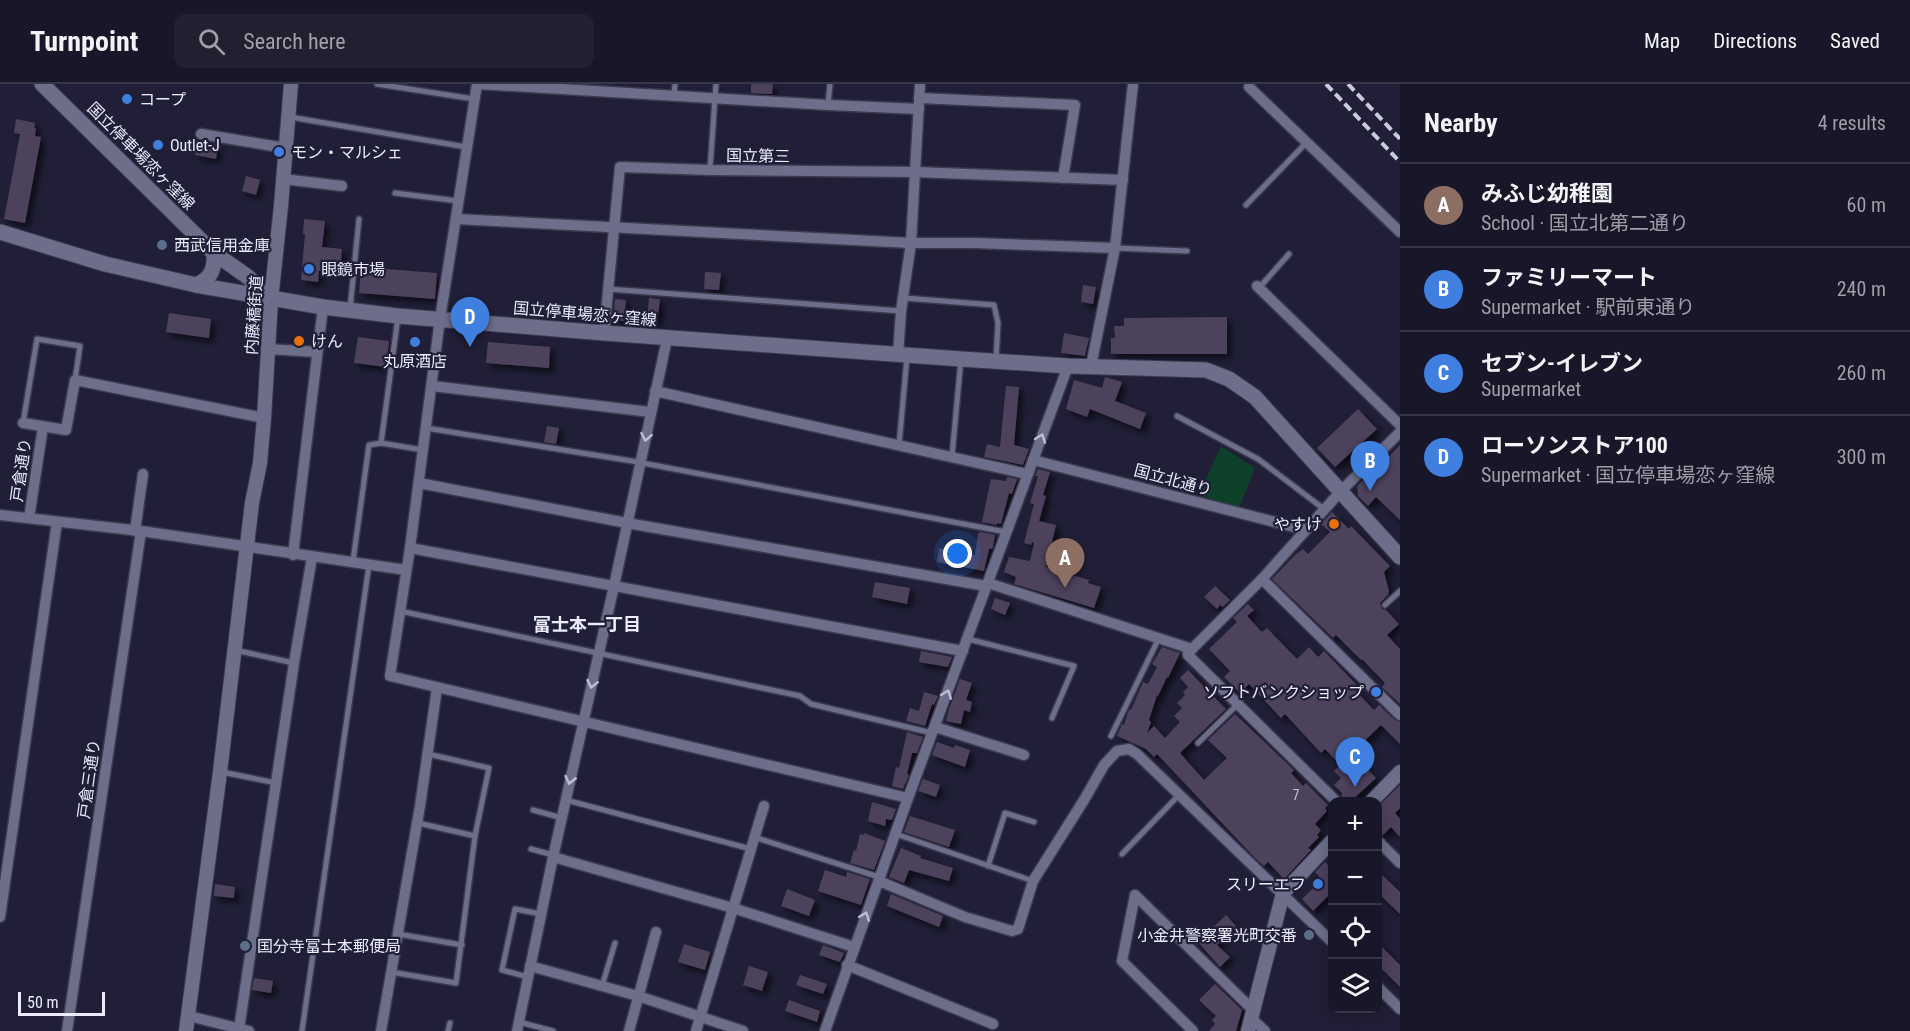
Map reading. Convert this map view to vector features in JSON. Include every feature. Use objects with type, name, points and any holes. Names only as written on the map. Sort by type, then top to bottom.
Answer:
[{"type":"main road","name":"国立停車場恋ヶ窪線","points":[[51,90],[214,253],[248,277],[271,300]]},
{"type":"main road","name":"国立停車場恋ヶ窪線","points":[[0,231],[105,264],[196,285],[271,300],[398,316],[667,339],[961,360],[1206,370],[1219,374],[1255,397],[1400,557]]},
{"type":"main road","points":[[196,285],[205,282],[212,272],[215,264],[214,253]]},
{"type":"street","name":"内藤橋街道","points":[[186,1031],[252,503],[260,464],[271,300],[291,84]]},
{"type":"street","points":[[908,798],[390,676],[410,548],[440,320],[474,99],[478,84],[674,90],[715,98],[828,105],[1075,105],[1063,178]]},
{"type":"street","points":[[902,355],[901,311],[911,243],[920,84]]},
{"type":"street","points":[[1091,366],[1115,248],[1133,84]]},
{"type":"street","points":[[1249,87],[1400,232]]},
{"type":"street","points":[[201,134],[285,148]]},
{"type":"street","name":"国立第三","points":[[604,333],[620,167],[916,172],[1124,180]]},
{"type":"street","points":[[283,179],[342,186]]},
{"type":"street","points":[[456,219],[911,243],[1115,248]]},
{"type":"street","points":[[1258,287],[1400,425]]},
{"type":"street","points":[[293,555],[322,307]]},
{"type":"street","points":[[518,1027],[553,856],[667,339]]},
{"type":"street","points":[[268,349],[317,352]]},
{"type":"street","points":[[825,1031],[908,798],[1068,366]]},
{"type":"street","points":[[23,423],[66,430],[75,380],[264,418]]},
{"type":"street","points":[[432,386],[650,412]]},
{"type":"street","points":[[656,391],[1027,474]]},
{"type":"street","name":"戸倉通り","points":[[29,518],[43,427]]},
{"type":"street","points":[[1333,797],[1188,656],[1188,653],[1262,579],[1341,491],[1400,432]]},
{"type":"street","name":"国立北通り","points":[[1033,460],[1306,530]]},
{"type":"street","name":"戸倉三通り","points":[[68,1031],[138,531],[143,474]]},
{"type":"street","points":[[419,483],[627,523],[987,584],[1192,649]]},
{"type":"street","points":[[0,515],[138,531],[406,570]]},
{"type":"street","points":[[0,916],[57,522]]},
{"type":"street","points":[[410,548],[963,651]]},
{"type":"street","points":[[189,1016],[244,1030],[276,783],[312,557]]},
{"type":"street","points":[[1262,579],[1400,716]]},
{"type":"street","points":[[381,1031],[417,823],[437,688]]},
{"type":"street","points":[[934,730],[1024,755]]},
{"type":"street","points":[[880,879],[965,917],[1012,931],[1018,929],[1033,881],[1064,834],[1104,765],[1117,751],[1129,749],[1137,754],[1328,938]]},
{"type":"street","points":[[1375,797],[1400,772]]},
{"type":"street","points":[[696,1031],[764,806]]},
{"type":"street","points":[[1251,1019],[1283,893],[1328,845]]},
{"type":"street","points":[[1382,846],[1400,863]]},
{"type":"street","points":[[553,856],[733,908],[854,948]]},
{"type":"street","points":[[1193,1031],[1122,961],[1135,895],[1251,1019],[1265,1031]]},
{"type":"street","points":[[629,1031],[656,932]]},
{"type":"street","points":[[848,965],[993,1024]]},
{"type":"street","points":[[529,971],[638,996],[743,1031]]},
{"type":"street","points":[[1382,992],[1400,1009]]},
{"type":"lane","points":[[382,84],[474,99]]},
{"type":"lane","points":[[710,170],[716,84]]},
{"type":"lane","points":[[828,105],[830,84]]},
{"type":"lane","points":[[289,117],[466,147]]},
{"type":"lane","points":[[1246,205],[1307,142]]},
{"type":"lane","points":[[395,193],[458,201]]},
{"type":"lane","points":[[350,310],[359,219]]},
{"type":"lane","points":[[1115,248],[1186,251]]},
{"type":"lane","points":[[1258,287],[1289,254]]},
{"type":"lane","points":[[608,290],[901,311]]},
{"type":"lane","points":[[904,298],[994,305],[998,323],[995,362]]},
{"type":"lane","points":[[381,443],[398,316]]},
{"type":"lane","points":[[23,423],[37,339],[80,346],[75,380]]},
{"type":"lane","points":[[899,445],[902,355]]},
{"type":"lane","points":[[952,456],[961,360]]},
{"type":"lane","points":[[1177,416],[1258,459],[1325,510]]},
{"type":"lane","points":[[426,428],[641,463],[1006,532]]},
{"type":"lane","points":[[353,563],[369,445],[381,443],[423,450]]},
{"type":"lane","points":[[302,1031],[369,565]]},
{"type":"lane","points":[[1385,605],[1400,591]]},
{"type":"lane","points":[[400,611],[800,696],[811,704],[934,730]]},
{"type":"lane","points":[[1111,736],[1159,637]]},
{"type":"lane","points":[[968,639],[1074,666],[1052,718]]},
{"type":"lane","points":[[235,650],[294,663]]},
{"type":"lane","points":[[1198,743],[1238,704]]},
{"type":"lane","points":[[391,972],[456,983],[475,836],[489,768],[427,753]]},
{"type":"lane","points":[[220,772],[276,783]]},
{"type":"lane","points":[[1122,854],[1179,795]]},
{"type":"lane","points":[[566,800],[751,849]]},
{"type":"lane","points":[[533,810],[562,818]]},
{"type":"lane","points":[[988,866],[1005,813],[1034,822]]},
{"type":"lane","points":[[417,823],[475,836]]},
{"type":"lane","points":[[896,834],[1033,881]]},
{"type":"lane","points":[[754,837],[880,879]]},
{"type":"lane","points":[[531,849],[553,856]]},
{"type":"lane","points":[[529,971],[502,970],[515,909],[541,914]]},
{"type":"lane","points":[[398,934],[462,945]]},
{"type":"lane","points":[[602,986],[615,943]]},
{"type":"lane","points":[[448,1031],[450,1023]]},
{"type":"lane","points":[[518,1027],[553,1031]]},
{"type":"green space","points":[[1221,446],[1255,468],[1239,508],[1199,495]]},
{"type":"building","points":[[751,84],[773,84],[772,94],[751,93]]},
{"type":"building","points":[[16,119],[35,123],[35,136],[41,137],[25,223],[4,219],[20,134],[14,133]]},
{"type":"building","points":[[198,140],[218,145],[216,159],[195,155]]},
{"type":"building","points":[[246,176],[260,180],[256,195],[242,191]]},
{"type":"building","points":[[304,219],[325,221],[322,247],[342,249],[340,272],[319,271],[318,282],[301,280]]},
{"type":"building","points":[[361,267],[437,273],[435,299],[359,293]]},
{"type":"building","points":[[705,272],[721,273],[719,290],[704,289]]},
{"type":"building","points":[[1083,285],[1096,287],[1093,304],[1081,302]]},
{"type":"building","points":[[649,298],[660,299],[657,323],[647,322]]},
{"type":"building","points":[[615,299],[626,300],[624,321],[613,320]]},
{"type":"building","points":[[169,313],[211,319],[209,338],[166,332]]},
{"type":"building","points":[[1227,317],[1227,354],[1111,354],[1111,338],[1115,338],[1114,326],[1124,326],[1124,318]]},
{"type":"building","points":[[1064,333],[1089,338],[1085,356],[1061,353]]},
{"type":"building","points":[[358,337],[389,341],[386,367],[354,363]]},
{"type":"building","points":[[488,342],[550,347],[549,368],[486,363]]},
{"type":"building","points":[[1105,377],[1122,382],[1115,401],[1146,413],[1140,429],[1090,409],[1087,417],[1066,409],[1074,380],[1102,388]]},
{"type":"building","points":[[1006,386],[1019,387],[1014,445],[1029,449],[1023,465],[984,457],[987,444],[1000,447]]},
{"type":"building","points":[[1358,409],[1377,429],[1335,467],[1317,448]]},
{"type":"building","points":[[547,426],[559,428],[556,444],[544,442]]},
{"type":"building","points":[[1400,445],[1400,520],[1376,497],[1368,506],[1358,496],[1357,486]]},
{"type":"building","points":[[1038,469],[1050,472],[1039,521],[1056,525],[1046,567],[1089,580],[1088,583],[1101,587],[1094,608],[1014,584],[1016,577],[1004,572],[1009,557],[1030,561],[1034,543],[1032,542],[1031,545],[1024,543],[1034,504],[1030,503]]},
{"type":"building","points":[[1007,477],[1017,479],[1012,494],[1009,493],[1001,524],[982,522],[991,479],[1006,481]]},
{"type":"building","points":[[1332,512],[1349,529],[1351,526],[1390,566],[1384,572],[1388,595],[1380,603],[1382,609],[1386,610],[1399,624],[1387,635],[1400,649],[1400,704],[1382,687],[1385,683],[1362,659],[1336,635],[1333,638],[1272,579],[1295,555],[1303,549],[1308,554],[1330,532],[1321,524]]},
{"type":"building","points":[[980,532],[995,535],[984,571],[937,562],[939,548],[975,555]]},
{"type":"building","points":[[875,582],[910,588],[907,604],[872,597]]},
{"type":"building","points":[[1215,586],[1230,600],[1217,609],[1204,597]]},
{"type":"building","points":[[995,598],[1010,603],[1005,615],[991,609]]},
{"type":"building","points":[[1248,604],[1254,610],[1247,616],[1262,632],[1267,628],[1297,659],[1309,647],[1318,657],[1324,651],[1357,685],[1353,688],[1374,710],[1379,705],[1400,722],[1400,744],[1381,725],[1352,753],[1376,778],[1355,797],[1343,797],[1334,785],[1341,778],[1334,771],[1340,765],[1325,749],[1321,753],[1285,714],[1281,718],[1249,684],[1240,693],[1224,677],[1230,671],[1209,649],[1237,622],[1233,618]]},
{"type":"building","points":[[1162,647],[1180,653],[1157,695],[1147,733],[1154,726],[1165,738],[1180,722],[1174,716],[1182,708],[1177,703],[1185,695],[1183,692],[1188,687],[1180,678],[1188,670],[1226,709],[1180,753],[1204,780],[1227,758],[1208,740],[1235,714],[1294,770],[1291,773],[1303,786],[1306,783],[1328,805],[1325,808],[1327,811],[1315,824],[1321,830],[1317,835],[1319,837],[1308,848],[1311,850],[1284,879],[1268,862],[1264,866],[1255,858],[1157,754],[1154,757],[1146,749],[1117,736],[1143,682],[1148,684],[1157,667],[1152,664]]},
{"type":"building","points":[[921,651],[952,657],[948,667],[919,662]]},
{"type":"building","points":[[960,679],[972,683],[966,700],[972,702],[970,712],[964,710],[961,724],[946,721]]},
{"type":"building","points":[[924,692],[938,696],[934,705],[932,704],[925,726],[906,721],[910,708],[919,711]]},
{"type":"building","points":[[907,732],[923,737],[917,753],[912,753],[907,774],[909,775],[903,789],[892,786],[896,767],[899,768]]},
{"type":"building","points":[[937,742],[954,748],[955,745],[970,750],[965,767],[932,755]]},
{"type":"building","points":[[923,779],[940,785],[936,797],[918,791]]},
{"type":"building","points":[[1400,785],[1400,808],[1395,813],[1400,819],[1400,837],[1391,827],[1382,835],[1382,803]]},
{"type":"building","points":[[872,802],[896,809],[892,820],[886,819],[885,826],[868,821]]},
{"type":"building","points":[[910,816],[955,830],[949,847],[904,832]]},
{"type":"building","points":[[864,833],[885,841],[874,870],[850,863],[860,834],[864,835]]},
{"type":"building","points":[[901,848],[921,856],[920,858],[953,868],[949,881],[909,870],[904,883],[889,877]]},
{"type":"building","points":[[1325,862],[1328,865],[1328,896],[1313,911],[1302,899],[1322,880],[1315,872]]},
{"type":"building","points":[[825,870],[846,877],[847,872],[870,879],[861,905],[818,891]]},
{"type":"building","points":[[1382,875],[1400,892],[1400,914],[1382,897]]},
{"type":"building","points":[[215,884],[235,887],[234,898],[214,896]]},
{"type":"building","points":[[787,889],[815,900],[809,916],[781,906]]},
{"type":"building","points":[[891,894],[943,916],[939,927],[887,906]]},
{"type":"building","points":[[1226,915],[1236,926],[1217,945],[1230,957],[1220,967],[1198,942]]},
{"type":"building","points":[[684,944],[710,952],[705,970],[678,962]]},
{"type":"building","points":[[823,945],[844,953],[840,962],[819,955]]},
{"type":"building","points":[[1382,947],[1400,965],[1400,987],[1382,969]]},
{"type":"building","points":[[749,966],[768,972],[762,991],[743,985]]},
{"type":"building","points":[[800,975],[827,984],[823,994],[796,985]]},
{"type":"building","points":[[254,978],[273,981],[271,993],[252,990]]},
{"type":"building","points":[[1215,984],[1242,1010],[1236,1031],[1209,1031],[1215,1024],[1212,1020],[1216,1016],[1199,1000]]},
{"type":"building","points":[[789,1000],[820,1011],[817,1022],[785,1011]]},
{"type":"railway","points":[[1326,84],[1400,162]]},
{"type":"railway","points":[[1348,84],[1400,139]]},
{"type":"place","name":"コープ","points":[[127,99]]},
{"type":"place","name":"Outlet-J","points":[[158,145]]},
{"type":"place","name":"モン・マルシェ","points":[[279,152]]},
{"type":"place","name":"西武信用金庫","points":[[162,245]]},
{"type":"place","name":"眼鏡市場","points":[[309,269]]},
{"type":"place","name":"けん","points":[[299,341]]},
{"type":"place","name":"丸原酒店","points":[[415,342]]},
{"type":"place","name":"ローソンストア100","points":[[470,347]]},
{"type":"place","name":"ファミリーマート","points":[[1370,491]]},
{"type":"place","name":"やすけ","points":[[1334,524]]},
{"type":"place","name":"みふじ幼稚園","points":[[1065,588]]},
{"type":"place","name":"ソフトバンクショップ","points":[[1376,692]]},
{"type":"place","name":"セブン-イレブン","points":[[1355,787]]},
{"type":"place","name":"スリーエフ","points":[[1318,884]]},
{"type":"place","name":"小金井警察署光町交番","points":[[1309,935]]},
{"type":"place","name":"国分寺富士本郵便局","points":[[245,946]]},
{"type":"district","name":"富士本一丁目","points":[[587,624]]}]
